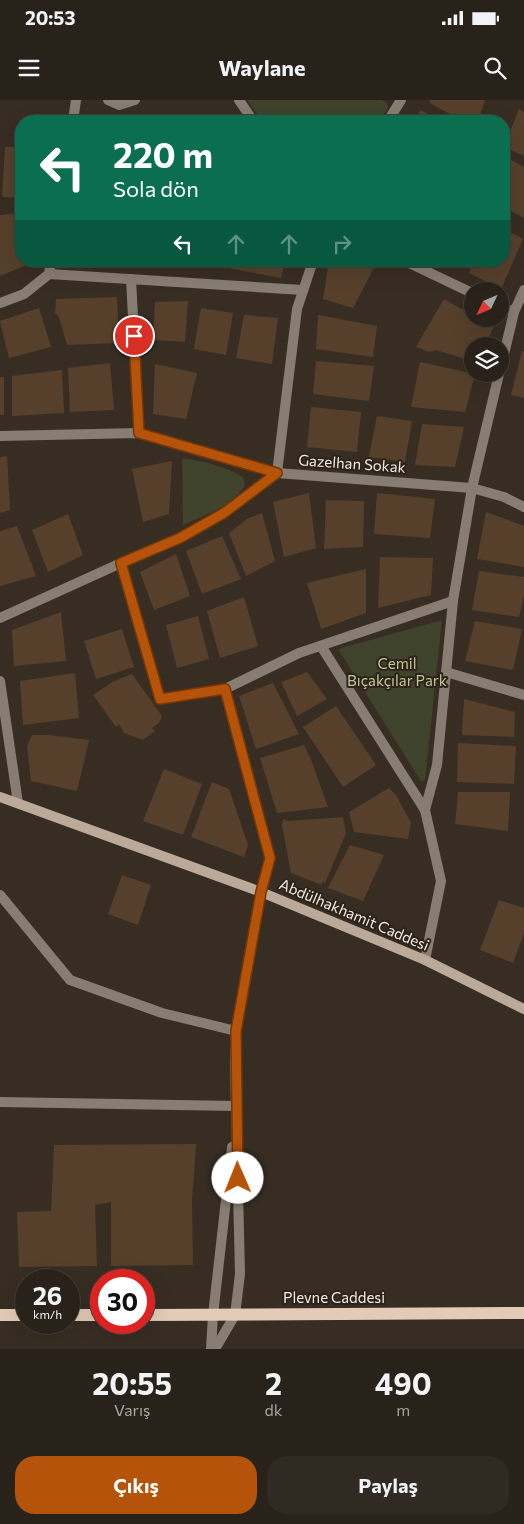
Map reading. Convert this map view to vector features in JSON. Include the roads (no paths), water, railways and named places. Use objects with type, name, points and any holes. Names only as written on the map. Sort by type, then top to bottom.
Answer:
[{"type":"main road","name":"Abdülhakhamit Caddesi","points":[[0,797],[261,892],[424,960],[524,1009]]},
{"type":"main road","name":"Plevne Caddesi","points":[[155,1315],[524,1313]]},
{"type":"main road","points":[[0,1315],[15,1315]]},
{"type":"street","points":[[74,115],[76,100]]},
{"type":"street","points":[[108,100],[119,105],[135,100]]},
{"type":"street","points":[[239,100],[249,115]]},
{"type":"street","points":[[391,115],[400,100]]},
{"type":"street","points":[[49,274],[50,267]]},
{"type":"street","points":[[0,618],[180,538],[224,513],[277,473],[297,309],[311,267]]},
{"type":"street","points":[[418,267],[464,289]]},
{"type":"street","points":[[0,303],[24,294],[49,274],[303,290]]},
{"type":"street","points":[[132,279],[139,433]]},
{"type":"street","points":[[508,337],[514,312],[524,290]]},
{"type":"street","points":[[509,310],[514,312]]},
{"type":"street","points":[[425,810],[437,765],[453,601],[472,488],[498,382]]},
{"type":"street","name":"Gazelhan Sokak","points":[[0,436],[139,433],[277,473],[472,488],[504,497],[524,507]]},
{"type":"street","points":[[121,563],[160,699],[225,689],[299,653],[453,601]]},
{"type":"street","points":[[321,646],[425,810],[440,880],[424,960]]},
{"type":"street","points":[[446,672],[524,695]]},
{"type":"street","points":[[0,681],[18,802]]},
{"type":"street","points":[[213,1349],[235,1315],[240,1274],[236,1031],[261,892],[270,858],[225,689]]},
{"type":"street","points":[[0,895],[70,980],[162,1013],[236,1031]]},
{"type":"street","points":[[0,1102],[236,1106]]},
{"type":"street","points":[[213,1349],[213,1315],[236,1106]]},
{"type":"park label","name":"Cemil Bıçakçılar Park","points":[[397,672]]}]
